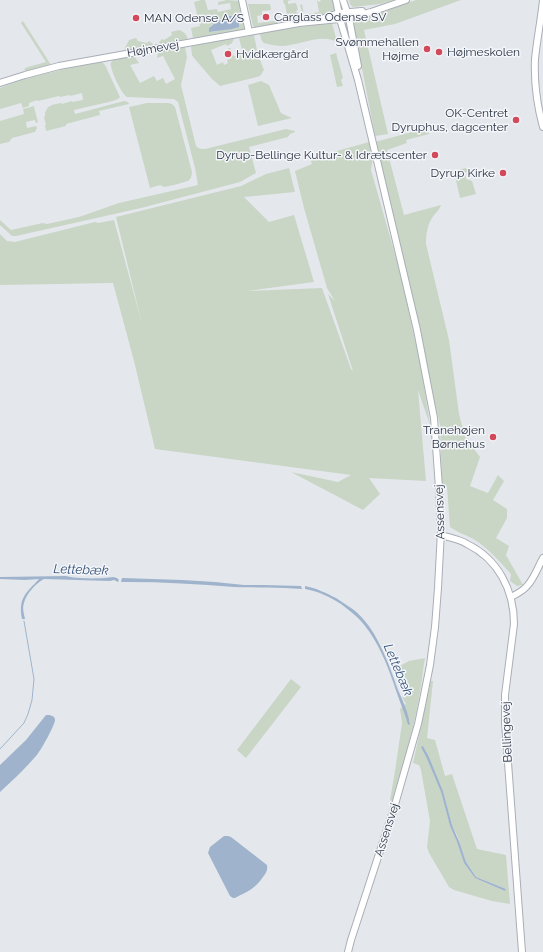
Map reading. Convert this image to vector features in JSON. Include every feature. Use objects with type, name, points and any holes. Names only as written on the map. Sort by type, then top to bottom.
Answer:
[{"type":"street","points":[[242,0],[249,32]]},
{"type":"street","points":[[338,0],[344,16]]},
{"type":"street","name":"Assensvej","points":[[343,0],[344,16],[417,330],[434,418],[441,533],[435,627],[430,665],[418,724],[394,808],[347,952]]},
{"type":"street","name":"Højmevej","points":[[0,83],[23,75],[59,66],[344,16],[377,9],[406,0]]},
{"type":"street","points":[[543,0],[534,74],[536,96],[543,127]]},
{"type":"street","name":"Bellingevej","points":[[441,533],[473,547],[489,559],[502,576],[510,595],[514,615],[506,688],[505,722],[522,952]]},
{"type":"street","points":[[510,595],[522,592],[530,584],[543,558]]},
{"type":"green space","points":[[205,0],[208,10],[217,9],[218,12],[231,9],[230,3],[218,5],[218,2],[227,0],[240,1],[245,27],[243,30],[234,32],[203,38],[193,38],[191,28],[200,26],[194,2]],"holes":[[[231,15],[239,21],[239,25],[237,27],[212,32],[209,31],[211,26],[222,19]]]},
{"type":"green space","points":[[283,0],[291,0],[288,1],[288,4],[296,3],[298,10],[296,11],[297,13],[298,12],[299,20],[288,21]]},
{"type":"green space","points":[[317,0],[319,2],[321,1],[320,0],[335,0],[336,10],[329,15],[304,20],[300,5],[302,4],[304,15],[319,12]]},
{"type":"green space","points":[[349,0],[394,0],[380,4],[353,7]]},
{"type":"green space","points":[[416,0],[461,0],[395,24],[364,30],[388,134],[375,136],[353,22]]},
{"type":"green space","points":[[248,4],[270,4],[271,10],[262,11],[262,15],[257,16],[258,23],[273,21],[283,23],[257,28],[253,26]]},
{"type":"green space","points":[[23,21],[51,65],[26,72],[24,69],[46,62],[21,23]]},
{"type":"green space","points":[[332,23],[337,42],[317,39],[290,45],[276,46],[264,43],[260,34],[299,27]]},
{"type":"green space","points":[[179,30],[185,33],[187,39],[160,44],[159,42],[162,39],[164,40],[172,35],[171,32]]},
{"type":"green space","points":[[254,35],[258,55],[264,70],[260,76],[257,77],[220,86],[212,79],[192,55],[192,46],[234,38],[231,44],[227,46],[226,44],[211,50],[217,65],[223,62],[224,65],[228,63],[227,60],[232,58],[228,48],[230,48],[234,56],[240,55],[242,50],[239,38]]},
{"type":"green space","points":[[136,38],[138,41],[147,43],[149,41],[153,45],[126,50],[125,48],[129,40]]},
{"type":"green space","points":[[185,47],[187,57],[181,85],[197,147],[200,149],[205,149],[286,129],[295,131],[288,137],[249,147],[256,173],[240,182],[141,208],[16,236],[12,236],[0,225],[0,220],[11,230],[43,223],[47,224],[79,217],[119,203],[198,185],[178,102],[174,99],[127,97],[117,83],[111,64],[113,60],[134,56],[139,63],[130,65],[140,83],[154,76],[157,81],[163,78],[166,84],[175,79],[163,56],[157,58],[158,52]]},
{"type":"green space","points":[[336,53],[343,78],[341,80],[343,86],[337,87],[330,55]]},
{"type":"green space","points":[[102,62],[105,65],[120,97],[113,101],[74,110],[75,114],[124,101],[128,102],[129,104],[99,111],[100,115],[46,131],[44,117],[48,107],[61,103],[83,100],[82,93],[37,100],[29,103],[29,106],[23,108],[21,103],[0,109],[0,88],[38,75]]},
{"type":"green space","points":[[261,81],[269,85],[281,113],[292,118],[258,126],[248,85]]},
{"type":"green space","points":[[147,103],[168,103],[175,107],[192,172],[191,178],[188,181],[164,187],[160,185],[150,188],[129,107]]},
{"type":"green space","points":[[35,106],[38,122],[36,123],[35,120],[26,122],[27,128],[36,126],[37,128],[35,132],[12,138],[9,142],[0,144],[0,121],[24,114],[23,109]]},
{"type":"green space","points":[[427,128],[429,134],[406,140],[407,143],[387,150],[404,215],[441,205],[429,224],[426,244],[449,340],[459,414],[465,437],[480,457],[470,486],[488,493],[498,475],[504,481],[493,500],[507,509],[507,518],[496,538],[509,546],[506,555],[523,585],[517,586],[510,581],[511,574],[485,547],[472,538],[450,527],[447,487],[442,486],[440,425],[375,142]]},
{"type":"green space","points":[[369,142],[373,156],[371,170],[400,272],[421,367],[430,425],[418,390],[426,481],[369,478],[380,494],[363,510],[291,472],[338,482],[351,475],[155,449],[134,361],[113,283],[0,285],[0,234],[7,241],[15,242],[95,222],[98,223],[114,220],[142,324],[116,217],[241,186],[266,174],[289,168],[295,192],[244,197],[269,222],[294,215],[314,282],[247,291],[322,288],[353,371],[328,294],[335,301],[327,288],[295,171],[312,164],[310,159],[312,158]]},
{"type":"green space","points":[[466,168],[468,171],[465,173],[466,179],[472,181],[476,194],[460,198],[454,171]]},
{"type":"green space","points":[[425,658],[415,720],[393,801],[390,800],[402,723],[400,709],[402,707],[406,715],[408,725],[410,722],[404,705],[406,704],[402,697],[409,694],[398,667],[409,661]]},
{"type":"green space","points":[[291,679],[301,687],[246,758],[237,750]]},
{"type":"green space","points":[[431,681],[433,681],[427,738],[435,740],[445,776],[452,774],[477,849],[506,855],[510,904],[492,901],[454,890],[449,887],[427,847],[430,821],[421,770],[419,765],[413,763]],"holes":[[[423,746],[443,791],[452,825],[466,862],[476,877],[506,889],[505,891],[475,878],[464,863],[450,826],[441,792],[423,752]]]},
{"type":"water","points":[[229,16],[233,16],[239,21],[239,27],[209,32],[209,28],[216,22]]},
{"type":"water","points":[[66,576],[76,578],[113,577],[119,580],[118,582],[114,580],[44,579],[35,586],[27,596],[23,607],[25,619],[22,619],[21,606],[24,596],[39,579],[0,579],[0,577]]},
{"type":"water","points":[[122,578],[182,580],[244,585],[301,586],[302,589],[121,582]]},
{"type":"water","points":[[305,586],[317,589],[336,598],[354,610],[369,627],[386,657],[410,724],[408,725],[383,656],[365,626],[356,616],[341,604],[315,591],[305,589]]},
{"type":"water","points":[[46,715],[53,716],[55,720],[41,749],[27,766],[0,792],[0,765],[26,740]]},
{"type":"water","points":[[423,746],[443,791],[452,825],[466,862],[476,877],[506,889],[505,891],[475,878],[464,863],[450,826],[441,792],[421,747]]},
{"type":"water","points":[[224,836],[231,837],[267,865],[266,873],[260,881],[251,889],[235,898],[230,896],[208,853],[210,847]]},
{"type":"waterway","name":"Lettebæk","points":[[0,749],[24,723],[32,700],[34,679],[24,621]]},
{"type":"place","name":"Carglass Odense SV","points":[[266,17]]},
{"type":"place","name":"MAN Odense A/S","points":[[136,18]]},
{"type":"place","name":"Svømmehallen Højme","points":[[427,49]]},
{"type":"place","name":"Højmeskolen","points":[[439,52]]},
{"type":"place","name":"Hvidkærgård","points":[[228,54]]},
{"type":"place","name":"OK-Centret Dyruphus, dagcenter","points":[[516,120]]},
{"type":"place","name":"Dyrup-Bellinge Kultur- & Idrætscenter","points":[[435,155]]},
{"type":"place","name":"Dyrup Kirke","points":[[503,173]]},
{"type":"place","name":"Tranehøjen Børnehus","points":[[493,437]]}]
